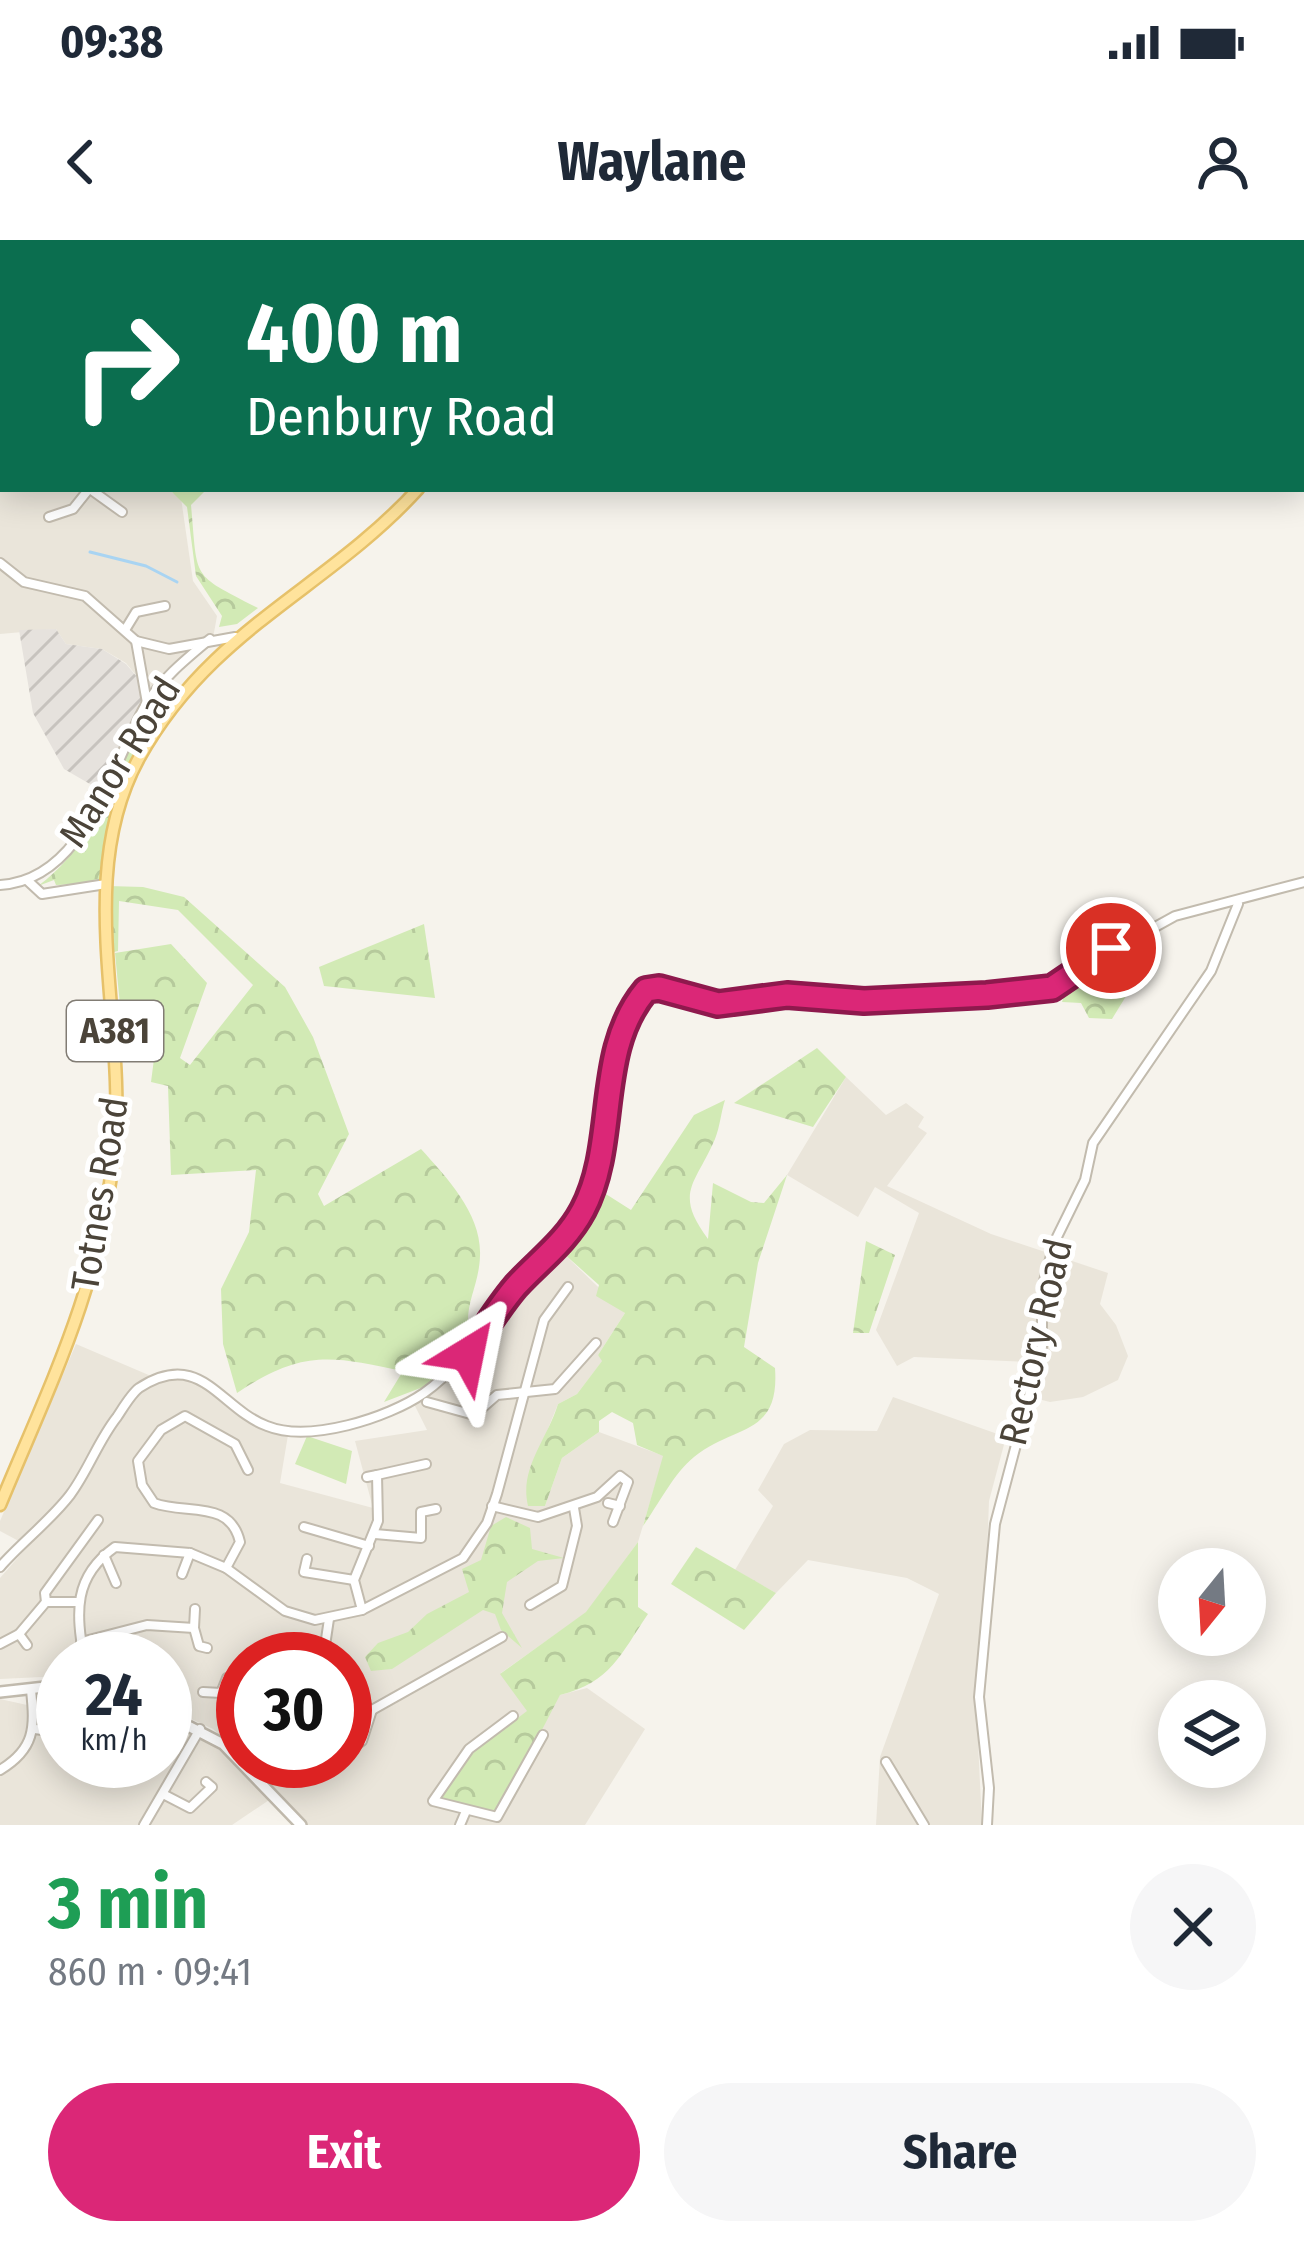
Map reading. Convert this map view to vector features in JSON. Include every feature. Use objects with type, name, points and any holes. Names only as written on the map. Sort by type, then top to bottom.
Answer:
[{"type":"main road","name":"Totnes Road","points":[[0,1505],[95,1273],[114,1153],[118,1089],[106,884],[114,823],[137,762],[168,712],[235,637],[384,524],[415,492]]},
{"type":"street","points":[[53,513],[74,509],[87,492]]},
{"type":"street","points":[[93,492],[122,512]]},
{"type":"street","points":[[0,563],[24,581],[85,596],[136,640],[169,649],[235,637]]},
{"type":"street","points":[[125,631],[136,612],[165,606]]},
{"type":"street","name":"Manor Road","points":[[28,881],[53,867],[73,844],[147,704],[173,670],[210,639]]},
{"type":"street","points":[[136,640],[147,704]]},
{"type":"street","points":[[0,885],[28,881],[42,894],[106,884]]},
{"type":"street","points":[[0,1567],[67,1499],[138,1389],[178,1375],[200,1377],[256,1421],[281,1431],[301,1430],[351,1422],[419,1396],[468,1354],[515,1287],[553,1253],[584,1208],[595,1174],[617,1042],[646,990],[659,988],[718,1004],[787,995],[864,1001],[1032,991],[1058,985],[1111,948],[1175,916],[1212,903],[1238,904],[1248,896],[1304,883]]},
{"type":"street","name":"Rectory Road","points":[[987,1825],[989,1788],[979,1697],[998,1500],[1042,1347],[1042,1288],[1054,1241],[1084,1180],[1093,1142],[1211,971],[1238,904]]},
{"type":"street","points":[[80,1632],[78,1602],[86,1575],[104,1555],[132,1544],[190,1553],[226,1568],[285,1611],[329,1619],[362,1610],[463,1558],[492,1506],[544,1320],[568,1287]]},
{"type":"street","points":[[427,1402],[475,1415],[497,1395],[562,1385],[596,1343]]},
{"type":"street","points":[[226,1568],[240,1542],[237,1528],[215,1511],[154,1503],[142,1485],[138,1460],[161,1430],[185,1417],[235,1444],[248,1470]]},
{"type":"street","points":[[362,1610],[354,1580],[375,1533],[372,1476],[426,1464]]},
{"type":"street","points":[[492,1506],[538,1517],[574,1508],[620,1476],[628,1482],[613,1522]]},
{"type":"street","points":[[608,1503],[620,1506]]},
{"type":"street","points":[[530,1605],[562,1586],[577,1526],[574,1508]]},
{"type":"street","points":[[375,1533],[421,1538],[421,1512],[436,1509]]},
{"type":"street","points":[[0,1644],[19,1634],[46,1603],[46,1589],[97,1526]]},
{"type":"street","points":[[304,1527],[369,1546]]},
{"type":"street","points":[[182,1574],[190,1553]]},
{"type":"street","points":[[104,1555],[116,1583]]},
{"type":"street","points":[[307,1559],[304,1572],[354,1580]]},
{"type":"street","points":[[46,1603],[78,1602]]},
{"type":"street","points":[[195,1609],[199,1646],[207,1648]]},
{"type":"street","points":[[327,1632],[329,1619]]},
{"type":"street","points":[[118,1632],[147,1624],[194,1628]]},
{"type":"street","points":[[19,1634],[27,1645]]},
{"type":"street","points":[[372,1710],[502,1637]]},
{"type":"street","points":[[0,1691],[36,1689]]},
{"type":"street","points":[[0,1770],[25,1751],[35,1729],[31,1690]]},
{"type":"street","points":[[202,1692],[216,1693]]},
{"type":"street","points":[[513,1716],[469,1749],[448,1772],[433,1801],[496,1817],[543,1735]]},
{"type":"street","points":[[192,1726],[224,1744],[301,1825]]},
{"type":"street","points":[[144,1825],[200,1729]]},
{"type":"street","points":[[886,1762],[924,1825]]},
{"type":"street","points":[[162,1794],[190,1808],[212,1787],[206,1783]]},
{"type":"street","points":[[460,1825],[466,1811]]},
{"type":"shaded area","points":[[0,492],[172,492],[181,498],[193,581],[217,616],[213,638],[149,691],[126,663],[102,649],[66,644],[56,629],[0,634]]},
{"type":"shaded area","points":[[56,629],[66,644],[102,649],[126,664],[149,691],[102,791],[64,769],[33,713],[19,630]]},
{"type":"shaded area","points":[[846,1077],[886,1115],[906,1103],[924,1117],[918,1127],[927,1133],[887,1186],[991,1234],[1108,1273],[1100,1304],[1116,1325],[1128,1356],[1118,1380],[1083,1397],[1050,1402],[1018,1394],[1028,1362],[914,1357],[897,1366],[876,1330],[919,1213],[875,1187],[858,1217],[787,1175]]},
{"type":"shaded area","points":[[563,1253],[625,1313],[598,1355],[603,1360],[577,1394],[558,1404],[539,1451],[545,1506],[562,1458],[599,1432],[664,1456],[638,1542],[587,1612],[501,1673],[528,1711],[487,1740],[560,1695],[587,1688],[645,1729],[585,1825],[306,1825],[272,1788],[372,1788],[372,1632],[216,1632],[216,1732],[192,1719],[192,1632],[36,1632],[36,1677],[0,1679],[0,1578],[28,1546],[0,1531],[0,1521],[76,1344],[151,1376],[191,1379],[244,1418],[288,1435],[280,1483],[373,1508],[355,1441],[427,1430],[414,1404],[472,1356],[518,1290]]},
{"type":"shaded area","points":[[893,1397],[1006,1437],[989,1501],[985,1607],[975,1679],[982,1825],[876,1825],[880,1757],[939,1594],[907,1578],[808,1560],[776,1593],[735,1570],[773,1506],[758,1490],[784,1444],[810,1430],[877,1431]]},
{"type":"shaded area","points":[[0,1699],[36,1702],[36,1788],[192,1788],[192,1732],[216,1747],[216,1788],[261,1788],[272,1798],[232,1825],[0,1825]]},
{"type":"green space","points":[[172,492],[204,492],[191,505],[202,572],[220,588],[258,608],[237,624],[219,627],[222,616],[196,576],[187,507]]},
{"type":"green space","points":[[149,709],[144,727],[150,729],[116,802],[102,883],[56,885],[54,880],[38,886],[59,868],[90,826]]},
{"type":"green space","points":[[108,886],[143,887],[184,897],[285,987],[313,1037],[349,1134],[318,1194],[324,1206],[421,1149],[461,1198],[479,1241],[479,1268],[468,1318],[471,1340],[431,1384],[384,1402],[403,1371],[316,1360],[280,1369],[237,1393],[223,1344],[221,1289],[249,1232],[256,1170],[171,1175],[168,1086],[151,1082],[158,1028],[123,1036],[115,953],[171,944],[207,983],[180,1058],[190,1065],[253,985],[178,910],[119,901],[118,951],[114,952]]},
{"type":"green space","points":[[424,924],[435,998],[324,986],[319,967]]},
{"type":"green space","points":[[1128,949],[1139,975],[1112,1019],[1089,1018],[1081,1003],[1062,1002],[1065,993]]},
{"type":"green space","points":[[817,1048],[846,1077],[813,1127],[734,1103]]},
{"type":"green space","points":[[725,1100],[717,1134],[691,1188],[692,1210],[708,1239],[713,1183],[751,1202],[764,1203],[787,1175],[758,1263],[744,1347],[775,1368],[770,1406],[752,1426],[694,1457],[643,1526],[663,1456],[637,1445],[633,1423],[612,1412],[599,1421],[599,1432],[562,1458],[545,1506],[528,1506],[527,1479],[558,1404],[577,1394],[602,1361],[598,1355],[625,1313],[596,1296],[599,1285],[563,1253],[598,1189],[631,1210],[694,1115]]},
{"type":"green space","points":[[866,1241],[895,1255],[869,1333],[853,1333]]},
{"type":"green space","points":[[307,1436],[352,1451],[346,1484],[295,1464]]},
{"type":"green space","points":[[506,1517],[530,1528],[532,1549],[564,1558],[538,1561],[507,1582],[502,1613],[522,1648],[501,1630],[495,1614],[483,1610],[392,1669],[372,1671],[372,1649],[378,1643],[408,1632],[427,1614],[469,1592],[462,1569],[481,1560],[491,1526]]},
{"type":"green space","points":[[638,1542],[638,1607],[648,1614],[621,1654],[591,1683],[560,1695],[499,1813],[440,1802],[466,1757],[527,1711],[500,1674],[586,1612]]},
{"type":"green space","points":[[696,1547],[776,1593],[744,1630],[671,1584]]},
{"type":"waterway","points":[[90,552],[146,566],[177,582]]},
{"type":"route","points":[[468,1354],[515,1287],[553,1253],[584,1208],[614,1079],[617,1042],[646,990],[659,988],[718,1004],[787,995],[864,1001],[1032,991],[1052,988],[1111,948]]}]
